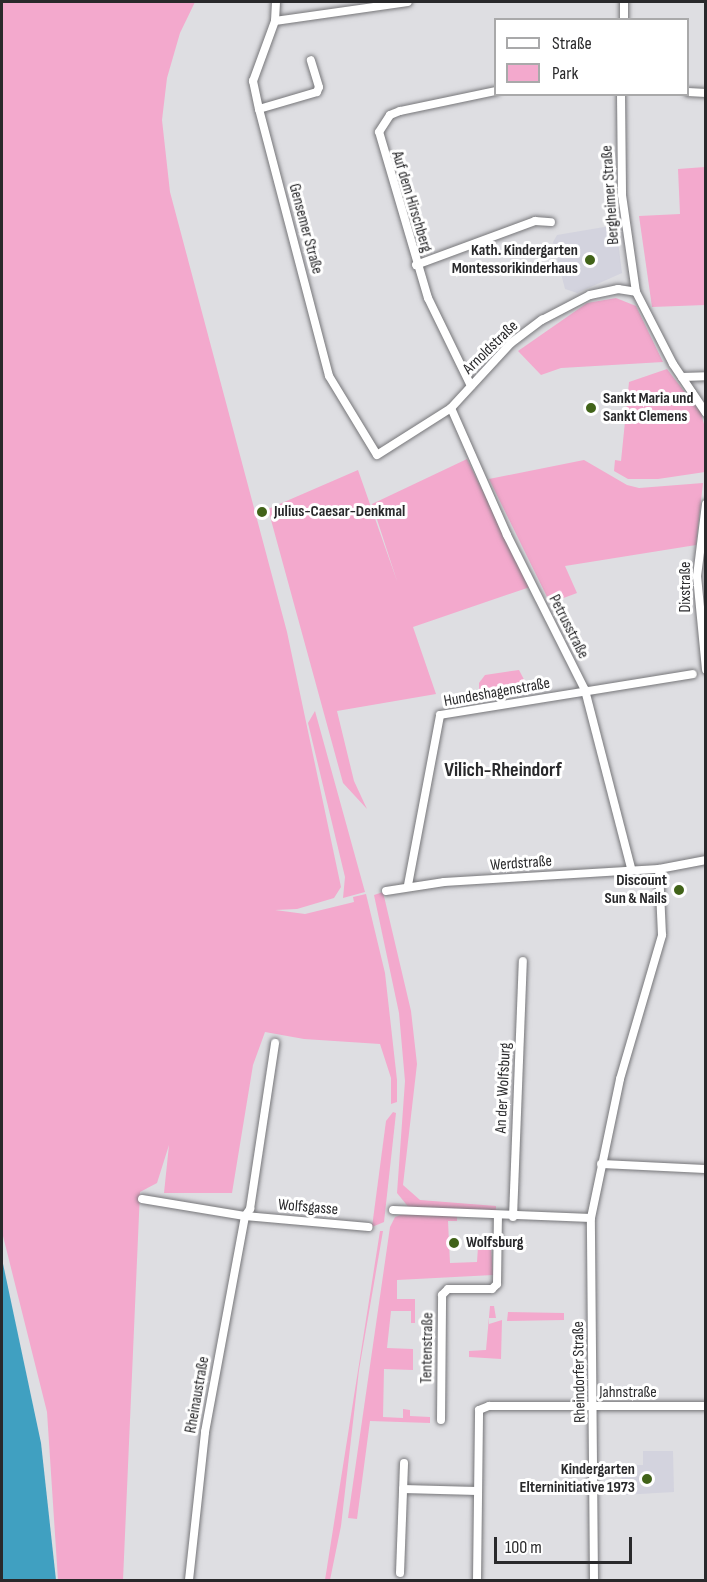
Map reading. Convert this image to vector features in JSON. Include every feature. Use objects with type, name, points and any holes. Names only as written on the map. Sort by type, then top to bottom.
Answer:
[{"type":"street","name":"Gensemer Straße","points":[[276,2],[275,21],[253,81],[259,109],[329,376],[377,455]]},
{"type":"street","points":[[275,21],[408,2]]},
{"type":"street","points":[[624,2],[624,18]]},
{"type":"street","points":[[259,109],[317,92],[319,87],[311,60]]},
{"type":"street","name":"Auf dem Hirschberg","points":[[471,386],[447,342],[416,265],[379,143],[383,123],[400,111],[494,91]]},
{"type":"street","points":[[689,92],[705,93]]},
{"type":"street","name":"Bergheimer Straße","points":[[621,96],[622,195],[636,292]]},
{"type":"street","name":"Auf dem Hirschberg","points":[[416,265],[535,220],[551,222]]},
{"type":"street","name":"Arnoldstraße","points":[[377,455],[451,408],[511,343],[566,305],[618,289],[636,292]]},
{"type":"street","points":[[636,292],[682,377],[705,413]]},
{"type":"street","points":[[682,377],[705,376]]},
{"type":"street","name":"Petrusstraße","points":[[451,408],[507,535],[585,690],[631,868]]},
{"type":"street","name":"Dixstraße","points":[[705,504],[697,576],[705,670]]},
{"type":"street","name":"Hundeshagenstraße","points":[[408,885],[440,715],[693,674]]},
{"type":"street","name":"Werdstraße","points":[[386,891],[408,885],[631,868],[659,869],[705,860]]},
{"type":"street","name":"Rheindorfer Straße","points":[[594,1581],[595,1407],[591,1218],[620,1079],[662,935],[659,869]]},
{"type":"street","name":"An der Wolfsburg","points":[[513,1217],[523,961]]},
{"type":"street","name":"Rheinaustraße","points":[[189,1581],[204,1432],[245,1216],[250,1209],[275,1043]]},
{"type":"street","points":[[601,1164],[705,1169]]},
{"type":"street","points":[[142,1199],[245,1216]]},
{"type":"street","points":[[393,1210],[513,1217],[591,1218]]},
{"type":"street","name":"Wolfsgasse","points":[[245,1216],[369,1227]]},
{"type":"street","name":"Tentenstraße","points":[[441,1420],[442,1295],[448,1289],[492,1289],[497,1284],[498,1216]]},
{"type":"street","name":"Jahnstraße","points":[[477,1491],[479,1410],[489,1406],[705,1406]]},
{"type":"street","points":[[400,1573],[404,1463]]},
{"type":"street","points":[[403,1489],[477,1491],[477,1581]]},
{"type":"shaded area","name":"Kath. Kindergarten Montessorikinderhaus","points":[[616,225],[622,273],[577,293],[565,289],[553,242],[557,235]]},
{"type":"shaded area","name":"Kindergarten Elterninitiative 1973","points":[[643,1451],[673,1451],[674,1492],[622,1495],[621,1465],[643,1465]]},
{"type":"green space","points":[[2,2],[195,2],[180,33],[167,78],[162,120],[170,192],[287,632],[341,887],[334,898],[297,909],[275,910],[305,914],[354,902],[353,897],[366,894],[385,973],[397,1080],[397,1102],[391,1104],[391,1078],[380,1044],[304,1039],[265,1032],[253,1065],[232,1193],[164,1193],[169,1145],[157,1183],[140,1192],[123,1580],[58,1580],[47,1412],[2,1232]]},
{"type":"green space","points":[[705,167],[705,305],[652,307],[639,216],[680,214],[678,169]]},
{"type":"green space","points":[[616,298],[636,306],[663,362],[561,368],[541,375],[518,351],[587,303]]},
{"type":"green space","points":[[667,369],[701,413],[705,428],[705,472],[658,479],[628,479],[614,471],[615,460],[621,461],[629,382]]},
{"type":"green space","points":[[467,459],[530,587],[413,627],[436,694],[337,711],[354,781],[367,809],[343,783],[268,509],[358,470],[397,581],[372,504]]},
{"type":"green space","points":[[584,460],[627,485],[639,488],[703,483],[696,545],[565,566],[577,593],[550,603],[489,479]]},
{"type":"green space","points":[[519,670],[530,691],[479,700],[479,683],[485,675]]},
{"type":"green space","points":[[315,711],[365,892],[343,898],[345,877],[308,723]]},
{"type":"green space","points":[[383,892],[411,1011],[417,1064],[403,1185],[420,1200],[496,1206],[496,1212],[410,1209],[397,1193],[405,1081],[399,1013],[374,895]]},
{"type":"green space","points":[[393,1112],[396,1113],[384,1222],[372,1227],[386,1121]]},
{"type":"green space","points":[[403,1214],[457,1216],[457,1221],[448,1221],[450,1263],[477,1262],[478,1247],[491,1246],[493,1275],[397,1280],[397,1299],[415,1299],[415,1323],[411,1323],[411,1311],[391,1311],[387,1348],[413,1349],[413,1370],[384,1369],[383,1417],[403,1418],[403,1409],[410,1410],[410,1416],[430,1417],[430,1423],[370,1421],[357,1519],[348,1518],[390,1227],[395,1217]]},
{"type":"green space","points":[[380,1231],[383,1231],[359,1370],[341,1526],[330,1580],[325,1580]]},
{"type":"green space","points":[[490,1306],[494,1306],[496,1318],[489,1318],[489,1324],[502,1320],[501,1359],[469,1357],[469,1351],[486,1350]]},
{"type":"green space","points":[[508,1312],[564,1313],[564,1320],[507,1321]]},
{"type":"water","points":[[2,1259],[41,1443],[56,1580],[2,1580]]},
{"type":"place","name":"Kath. Kindergarten Montessorikinderhaus","points":[[590,260]]},
{"type":"place","name":"Sankt Maria und Sankt Clemens","points":[[591,408]]},
{"type":"place","name":"Julius-Caesar-Denkmal","points":[[262,512]]},
{"type":"place","name":"Discount Sun & Nails","points":[[679,890]]},
{"type":"place","name":"Wolfsburg","points":[[454,1243]]},
{"type":"place","name":"Kindergarten Elterninitiative 1973","points":[[647,1479]]},
{"type":"district","name":"Vilich-Rheindorf","points":[[503,770]]}]
